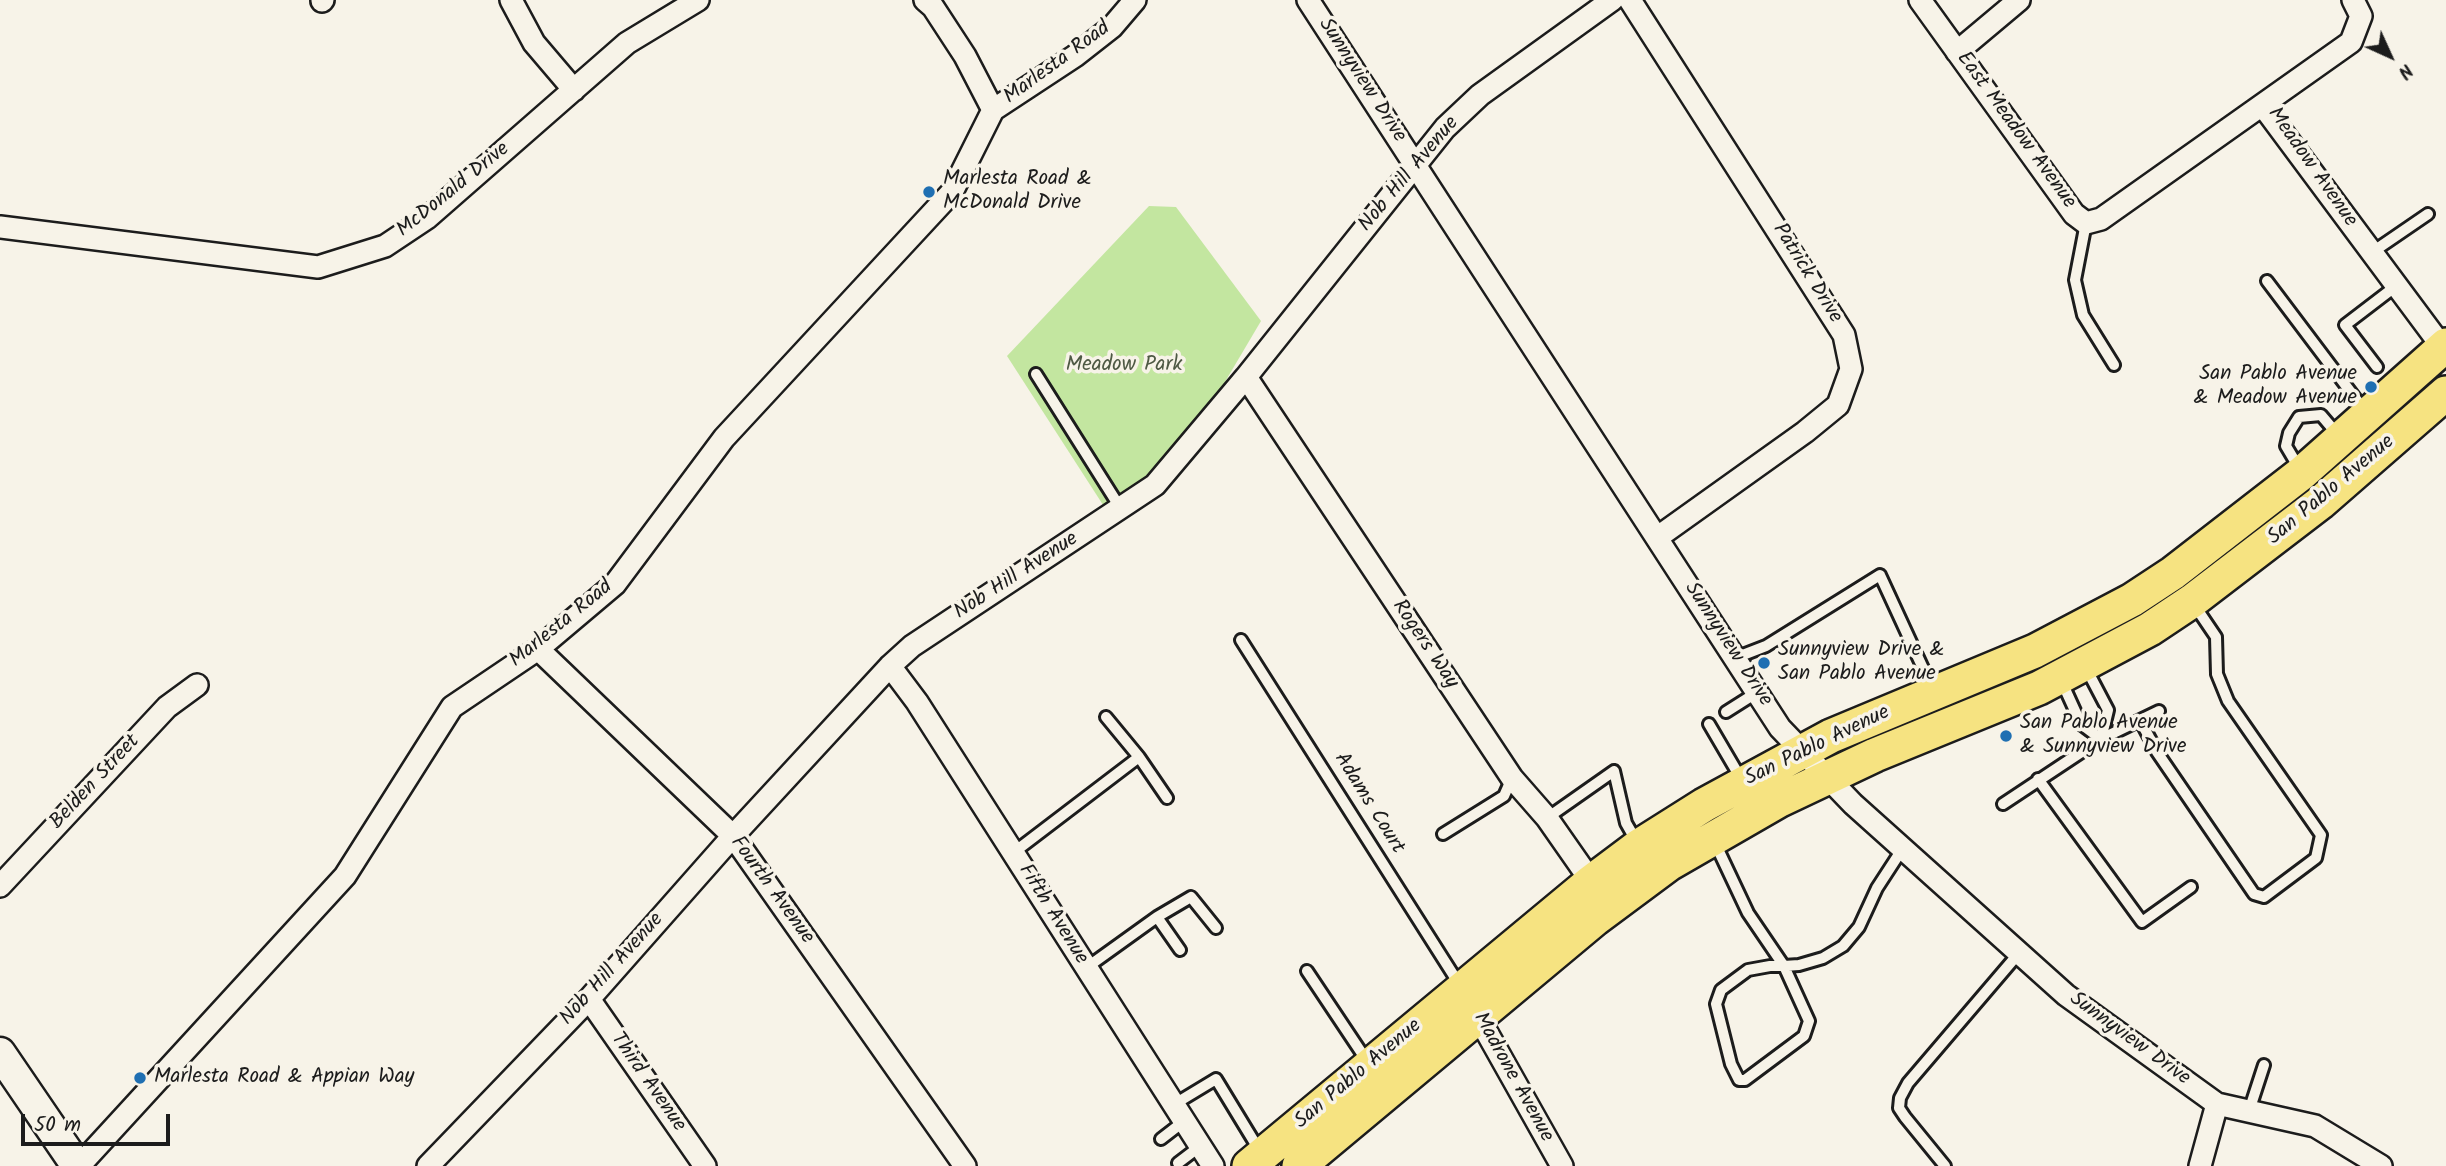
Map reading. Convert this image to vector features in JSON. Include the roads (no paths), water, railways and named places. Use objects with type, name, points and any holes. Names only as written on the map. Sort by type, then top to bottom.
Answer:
[{"type":"main road","name":"San Pablo Avenue","points":[[2183,587],[2302,473],[2445,348]]},
{"type":"main road","name":"San Pablo Avenue","points":[[1600,894],[2067,659],[2343,485],[2446,393]]},
{"type":"main road","name":"San Pablo Avenue","points":[[1300,1166],[1470,1003],[1600,894],[1639,846],[1744,783],[1831,736],[1935,694],[2067,659]]},
{"type":"main road","name":"San Pablo Avenue","points":[[1255,1161],[1371,1066],[1470,1003]]},
{"type":"main road","points":[[0,1053],[78,1166]]},
{"type":"street","points":[[511,0],[534,43],[573,90]]},
{"type":"street","name":"McDonald Drive","points":[[0,227],[318,267],[385,246],[427,218],[627,43],[698,0]]},
{"type":"street","points":[[925,0],[933,7],[965,56],[993,110]]},
{"type":"street","name":"Marlesta Road","points":[[78,1166],[345,876],[452,707],[538,649],[615,584],[724,438],[952,192],[993,110],[1075,56],[1112,27],[1135,0]]},
{"type":"street","name":"Sunnyview Drive","points":[[1308,0],[1777,724],[1903,848],[2066,995],[2217,1104],[2315,1126],[2381,1166]]},
{"type":"street","name":"Nob Hill Avenue","points":[[428,1166],[589,999],[733,836],[890,666],[912,646],[1155,485],[1246,377],[1445,128],[1480,94],[1612,0]]},
{"type":"street","name":"Patrick Drive","points":[[1630,0],[1844,335],[1850,369],[1838,405],[1805,432],[1658,537]]},
{"type":"street","name":"East Meadow Avenue","points":[[1920,0],[2074,214],[2086,223],[2101,219],[2263,106]]},
{"type":"street","points":[[1957,52],[2019,0]]},
{"type":"street","name":"Meadow Avenue","points":[[2353,0],[2361,16],[2350,42],[2263,106],[2445,348]]},
{"type":"street","name":"Rogers Way","points":[[1246,377],[1512,778],[1547,818],[1600,894]]},
{"type":"street","name":"Fourth Avenue","points":[[538,649],[733,836],[965,1166]]},
{"type":"street","name":"Fifth Avenue","points":[[890,666],[917,702],[1213,1166]]},
{"type":"street","name":"Belden Street","points":[[0,886],[167,707],[197,685]]},
{"type":"street","name":"Third Avenue","points":[[589,999],[705,1166]]},
{"type":"street","name":"Madrone Avenue","points":[[1470,1003],[1562,1166]]},
{"type":"street","points":[[2200,1166],[2217,1104]]},
{"type":"lane","points":[[2371,253],[2428,214]]},
{"type":"lane","points":[[2086,223],[2075,280],[2083,315],[2114,365]]},
{"type":"lane","points":[[2267,281],[2369,416]]},
{"type":"lane","points":[[2377,367],[2345,325],[2396,285]]},
{"type":"lane","points":[[1036,374],[1121,509]]},
{"type":"lane","points":[[2302,473],[2286,446],[2288,433],[2299,417],[2320,415],[2342,440]]},
{"type":"lane","points":[[1735,658],[1766,646],[1880,575],[1935,694]]},
{"type":"lane","points":[[2140,720],[2157,752],[2254,894],[2264,897],[2316,858],[2320,835],[2228,701],[2217,674],[2216,638],[2183,587]]},
{"type":"lane","name":"Adams Court","points":[[1241,640],[1470,1003]]},
{"type":"lane","points":[[2067,659],[2081,724],[2101,739]]},
{"type":"lane","points":[[2067,659],[2108,710],[2101,739]]},
{"type":"lane","points":[[1726,712],[1756,693]]},
{"type":"lane","points":[[2003,804],[2101,739],[2159,712]]},
{"type":"lane","points":[[1106,717],[1139,757],[1167,798]]},
{"type":"lane","points":[[1709,724],[1744,783]]},
{"type":"lane","points":[[1013,853],[1139,757]]},
{"type":"lane","points":[[1547,818],[1614,771],[1626,823],[1639,846]]},
{"type":"lane","points":[[1443,834],[1504,796],[1512,778]]},
{"type":"lane","points":[[2038,779],[2142,922],[2190,887]]},
{"type":"lane","points":[[1712,836],[1748,913],[1784,966],[1809,1021],[1804,1037],[1745,1080],[1739,1080],[1731,1064],[1716,1004],[1721,990],[1748,970],[1784,966],[1823,958],[1843,946],[1859,927],[1877,888],[1903,848]]},
{"type":"lane","points":[[1086,968],[1157,917],[1191,897],[1216,928]]},
{"type":"lane","points":[[1157,917],[1180,950]]},
{"type":"lane","points":[[1945,1166],[1899,1108],[1900,1098],[1908,1083],[2019,953]]},
{"type":"lane","points":[[1307,971],[1371,1066]]},
{"type":"lane","points":[[2249,1111],[2263,1065]]},
{"type":"lane","points":[[1161,1139],[1178,1113],[1216,1079],[1255,1161]]},
{"type":"lane","points":[[1178,1163],[1199,1147]]},
{"type":"place","name":"Marlesta Road & McDonald Drive","points":[[929,192]]},
{"type":"place","name":"San Pablo Avenue & Meadow Avenue","points":[[2371,387]]},
{"type":"place","name":"Sunnyview Drive & San Pablo Avenue","points":[[1764,663]]},
{"type":"place","name":"San Pablo Avenue & Sunnyview Drive","points":[[2006,736]]},
{"type":"place","name":"Marlesta Road & Appian Way","points":[[140,1078]]},
{"type":"park label","name":"Meadow Park","points":[[1124,366]]}]
